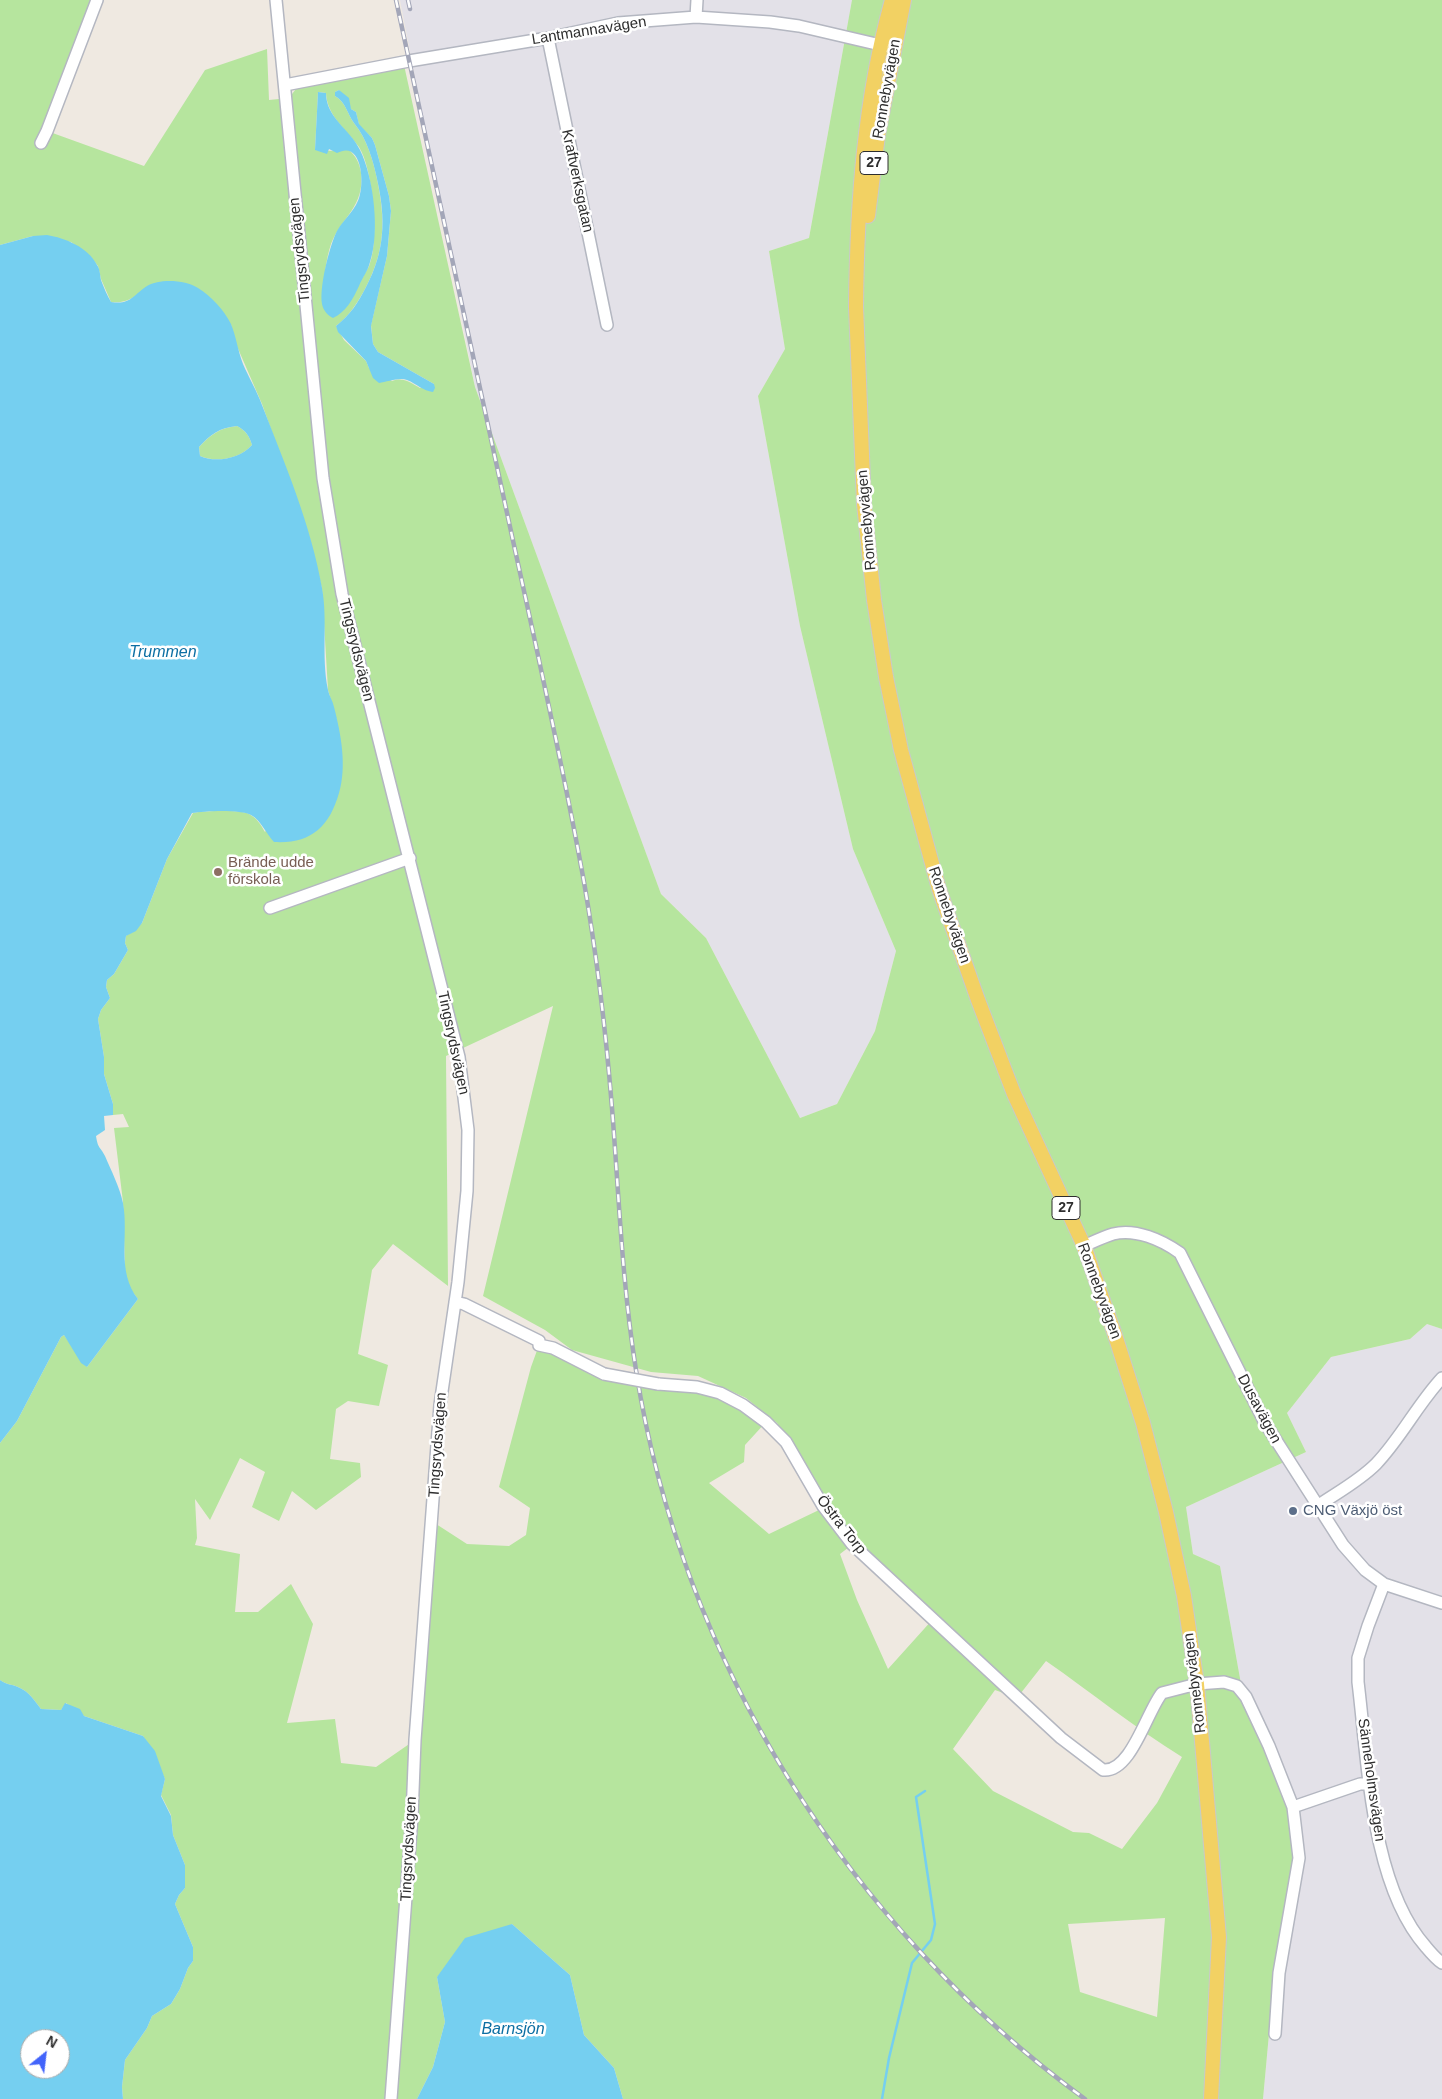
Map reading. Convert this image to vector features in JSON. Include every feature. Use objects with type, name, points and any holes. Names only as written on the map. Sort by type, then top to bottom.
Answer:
[{"type":"main road","name":"Ronnebyvägen","points":[[892,0],[880,45],[863,156],[856,276],[864,504],[874,600],[886,678],[901,750],[939,889],[1014,1094],[1084,1246],[1146,1432],[1166,1512],[1184,1596],[1197,1684],[1219,1937],[1211,2099]]},
{"type":"main road","name":"Ronnebyvägen","points":[[858,328],[878,135],[904,0]]},
{"type":"street","points":[[41,143],[98,0]]},
{"type":"street","name":"Tingsrydsvägen","points":[[276,0],[323,478],[342,594],[449,1015],[464,1082],[468,1130],[467,1191],[455,1302],[440,1405],[391,2099]]},
{"type":"street","points":[[696,17],[698,0]]},
{"type":"street","name":"Lantmannavägen","points":[[284,85],[409,61],[548,38],[618,23],[696,17],[799,26],[894,48]]},
{"type":"street","name":"Kraftverksgatan","points":[[548,38],[606,324]]},
{"type":"street","points":[[270,908],[410,858]]},
{"type":"street","name":"Dusavägen","points":[[1084,1246],[1113,1234],[1127,1232],[1166,1243],[1180,1253],[1264,1423],[1319,1505],[1343,1545],[1365,1570],[1384,1584],[1442,1603]]},
{"type":"street","name":"Östra Torp","points":[[455,1302],[464,1304],[539,1341],[539,1345],[553,1348],[604,1374],[658,1384],[697,1387],[720,1393],[743,1405],[766,1422],[786,1442],[824,1506],[852,1544],[1061,1738],[1103,1770],[1117,1768],[1123,1761],[1148,1722],[1150,1712],[1162,1693],[1197,1684],[1224,1682],[1237,1686],[1246,1697],[1269,1746],[1293,1807],[1298,1858],[1279,1973],[1274,2034]]},
{"type":"street","points":[[1319,1505],[1360,1479],[1376,1464],[1442,1378]]},
{"type":"street","name":"Sänneholmsvägen","points":[[1384,1584],[1358,1658],[1358,1682],[1381,1854],[1397,1901],[1414,1934],[1442,1963]]},
{"type":"street","points":[[1293,1807],[1360,1784],[1371,1784]]},
{"type":"shaded area","points":[[400,0],[852,0],[809,238],[769,251],[785,349],[758,396],[800,626],[853,849],[896,951],[875,1031],[837,1104],[800,1118],[706,938],[661,894],[475,387]]},
{"type":"shaded area","points":[[1427,1324],[1442,1329],[1442,2099],[1263,2099],[1273,1990],[1241,1684],[1220,1566],[1193,1554],[1186,1507],[1306,1452],[1287,1413],[1331,1357],[1410,1339]]},
{"type":"green space","points":[[0,0],[97,0],[47,131],[144,166],[205,70],[267,49],[269,100],[289,98],[299,85],[404,65],[475,387],[661,894],[706,938],[800,1118],[837,1104],[875,1031],[896,951],[853,849],[800,626],[758,396],[785,349],[769,251],[809,238],[852,0],[1442,0],[1442,1329],[1427,1324],[1410,1339],[1331,1357],[1287,1413],[1306,1452],[1186,1507],[1193,1554],[1220,1566],[1241,1684],[1288,1808],[1293,1866],[1273,1990],[1263,2099],[623,2099],[614,2068],[584,2035],[570,1975],[512,1924],[437,1977],[445,2022],[433,2067],[417,2099],[123,2099],[122,2087],[125,2060],[147,2028],[152,2016],[171,2004],[193,1961],[193,1947],[175,1904],[185,1888],[185,1865],[173,1835],[171,1815],[161,1795],[165,1779],[143,1736],[84,1716],[66,1703],[61,1710],[41,1709],[32,1697],[23,1690],[0,1680],[0,1443],[17,1421],[61,1337],[64,1335],[87,1367],[138,1299],[130,1289],[125,1272],[123,1202],[114,1128],[129,1127],[123,1114],[113,1115],[113,1104],[104,1074],[104,1057],[98,1019],[101,1010],[110,998],[106,987],[107,980],[114,974],[128,950],[125,943],[126,936],[142,923],[167,859],[193,813],[244,812],[254,818],[265,832],[337,721],[328,690],[322,589],[310,539],[262,404],[236,344],[231,325],[148,286],[140,293],[122,302],[111,302],[101,279],[98,266],[90,256],[71,242],[33,236],[0,245]],"holes":[[[339,90],[351,109],[356,112],[359,125],[372,138],[389,196],[391,211],[387,256],[371,325],[373,344],[378,352],[434,384],[420,388],[403,380],[392,381],[369,368],[366,361],[344,340],[336,326],[355,306],[371,277],[380,250],[382,209],[369,150],[363,136],[344,105],[335,96],[335,92]],[[318,92],[326,93],[333,115],[359,147],[364,157],[371,187],[374,222],[373,252],[363,277],[323,289],[331,244],[352,211],[360,194],[361,172],[357,159],[348,149],[335,151],[315,150]],[[553,1006],[483,1296],[545,1330],[572,1350],[651,1372],[698,1376],[746,1398],[777,1423],[825,1498],[819,1510],[769,1534],[709,1483],[744,1462],[745,1445],[766,1422],[697,1387],[604,1374],[539,1345],[531,1367],[499,1487],[530,1508],[526,1535],[509,1546],[467,1544],[433,1522],[415,1740],[376,1767],[341,1763],[335,1719],[287,1723],[313,1624],[291,1584],[258,1612],[235,1612],[240,1554],[195,1545],[197,1538],[195,1499],[210,1520],[240,1458],[265,1472],[252,1507],[279,1521],[292,1491],[316,1510],[361,1477],[360,1463],[330,1459],[336,1409],[348,1401],[379,1406],[388,1365],[358,1354],[372,1270],[393,1244],[448,1286],[446,1056]],[[853,1544],[933,1619],[888,1669],[857,1600],[840,1554]],[[1046,1661],[1182,1757],[1157,1803],[1122,1849],[1089,1833],[1073,1832],[993,1791],[953,1749],[995,1690],[1017,1698]],[[1165,1918],[1157,2017],[1080,1992],[1068,1924]]]},
{"type":"green space","points":[[237,426],[250,439],[252,445],[247,450],[228,458],[213,459],[200,456],[199,447],[216,432]]},
{"type":"water","points":[[339,90],[349,98],[351,109],[356,112],[359,124],[372,138],[389,196],[391,211],[387,256],[371,326],[373,344],[378,352],[434,384],[433,392],[404,379],[379,383],[373,378],[366,361],[338,332],[336,326],[350,313],[363,293],[377,261],[382,234],[380,194],[371,157],[363,136],[344,105],[335,96],[335,92]]},
{"type":"water","points":[[318,92],[326,93],[330,110],[360,150],[369,175],[375,221],[375,236],[369,265],[349,305],[333,318],[326,313],[322,304],[321,297],[325,268],[336,233],[358,200],[361,187],[361,171],[356,156],[351,152],[345,150],[337,153],[329,149],[327,154],[315,150]]},
{"type":"water","name":"Trummen","points":[[47,235],[61,238],[75,244],[88,253],[98,267],[101,280],[111,302],[127,301],[152,283],[173,281],[187,283],[208,295],[225,314],[231,324],[243,364],[280,450],[304,518],[317,564],[324,600],[326,677],[339,728],[343,772],[339,793],[330,816],[324,824],[308,837],[298,840],[274,842],[258,820],[246,813],[222,811],[192,813],[167,859],[142,923],[136,931],[126,936],[125,943],[128,950],[114,974],[107,980],[106,987],[110,998],[101,1010],[98,1019],[104,1057],[104,1074],[113,1104],[113,1115],[104,1116],[105,1130],[96,1136],[98,1145],[105,1156],[122,1197],[125,1265],[131,1288],[138,1299],[87,1367],[81,1363],[64,1335],[61,1337],[17,1421],[0,1443],[0,245],[33,236]],"holes":[[[237,426],[247,434],[252,445],[247,450],[241,454],[220,459],[200,456],[199,447],[212,435],[225,428]]]},
{"type":"water","points":[[0,1680],[23,1690],[32,1697],[41,1709],[61,1710],[65,1703],[80,1709],[84,1716],[143,1736],[155,1751],[165,1779],[161,1796],[171,1816],[173,1835],[185,1865],[185,1888],[175,1904],[193,1947],[193,1961],[171,2004],[152,2016],[147,2028],[125,2060],[122,2087],[123,2099],[0,2099]]},
{"type":"water","name":"Barnsjön","points":[[512,1924],[570,1975],[584,2035],[614,2068],[623,2099],[417,2099],[433,2067],[445,2022],[437,1977],[465,1938]]},
{"type":"waterway","points":[[882,2099],[889,2058],[912,1963],[931,1940],[935,1924],[916,1797],[925,1791]]},
{"type":"railway","points":[[396,0],[550,709],[576,839],[593,938],[604,1023],[624,1272],[636,1370],[658,1477],[692,1582],[735,1682],[788,1778],[851,1869],[921,1953],[1000,2030],[1085,2099]]},
{"type":"railway","points":[[408,0],[410,9]]},
{"type":"place","name":"Brände udde förskola","points":[[218,872]]},
{"type":"place","name":"CNG Växjö öst","points":[[1293,1511]]}]
